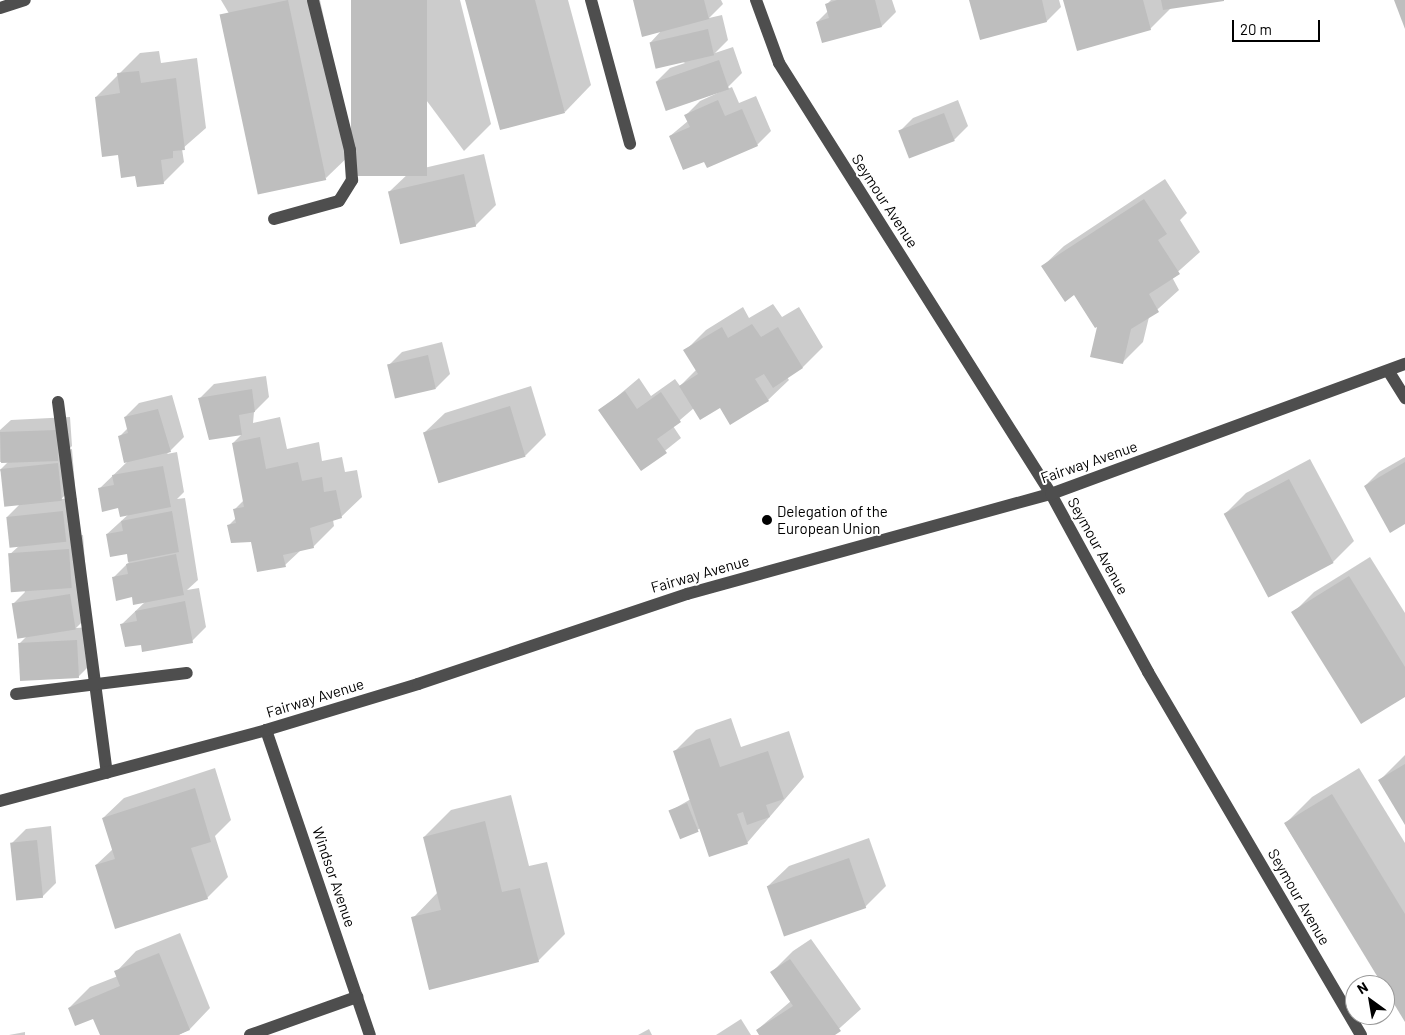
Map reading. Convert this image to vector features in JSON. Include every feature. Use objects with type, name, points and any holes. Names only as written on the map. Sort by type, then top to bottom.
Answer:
[{"type":"street","points":[[0,8],[25,0]]},
{"type":"street","points":[[274,219],[338,201],[352,180],[350,150],[313,0]]},
{"type":"street","points":[[591,0],[630,144]]},
{"type":"street","name":"Seymour Avenue","points":[[756,0],[779,63],[1051,494],[1148,672],[1361,1035]]},
{"type":"street","name":"Fairway Avenue","points":[[0,801],[266,730],[418,684],[687,594],[1051,494],[1389,372],[1405,364]]},
{"type":"street","points":[[1389,372],[1405,398]]},
{"type":"street","points":[[58,402],[107,773]]},
{"type":"street","points":[[16,694],[96,682],[187,673]]},
{"type":"street","name":"Windsor Avenue","points":[[266,730],[370,1035]]},
{"type":"street","points":[[250,1035],[357,998]]},
{"type":"building","points":[[288,0],[326,180],[258,195],[220,15]]},
{"type":"building","points":[[351,0],[427,0],[427,176],[351,176]]},
{"type":"building","points":[[465,0],[535,0],[565,113],[500,130]]},
{"type":"building","points":[[633,0],[704,0],[709,19],[642,37]]},
{"type":"building","points":[[837,0],[875,0],[882,27],[822,43],[816,22],[829,18],[825,4]]},
{"type":"building","points":[[969,0],[1042,0],[1047,22],[980,40]]},
{"type":"building","points":[[1063,0],[1143,0],[1151,30],[1077,51]]},
{"type":"building","points":[[1161,0],[1224,0],[1224,1],[1163,10]]},
{"type":"building","points":[[1394,0],[1405,0],[1405,29]]},
{"type":"building","points":[[708,29],[714,55],[656,69],[650,42]]},
{"type":"building","points":[[719,60],[729,89],[666,111],[656,82]]},
{"type":"building","points":[[139,71],[141,83],[176,78],[185,150],[173,151],[173,158],[161,160],[164,184],[137,187],[135,176],[121,178],[118,155],[102,157],[95,97],[120,93],[117,73]]},
{"type":"building","points":[[718,100],[725,116],[742,109],[758,146],[707,168],[704,162],[683,170],[669,136],[690,127],[684,115]]},
{"type":"building","points":[[944,113],[955,141],[909,159],[898,131]]},
{"type":"building","points":[[464,174],[476,227],[400,244],[388,192]]},
{"type":"building","points":[[1144,199],[1167,234],[1158,240],[1180,274],[1149,294],[1159,312],[1131,329],[1123,364],[1090,357],[1097,327],[1095,328],[1074,295],[1065,302],[1041,266]]},
{"type":"building","points":[[752,324],[761,337],[778,327],[803,368],[773,388],[764,374],[755,379],[769,401],[730,425],[720,408],[700,420],[679,386],[698,374],[683,350],[722,327],[728,338]]},
{"type":"building","points":[[428,355],[436,389],[395,399],[387,364]]},
{"type":"building","points":[[252,389],[255,412],[239,415],[242,435],[209,440],[198,398]]},
{"type":"building","points":[[625,391],[637,409],[661,392],[681,422],[657,439],[667,453],[641,471],[598,410]]},
{"type":"building","points":[[510,406],[525,457],[438,483],[423,433]]},
{"type":"building","points":[[158,409],[171,452],[124,463],[118,436],[128,433],[124,417]]},
{"type":"building","points":[[57,430],[58,461],[1,463],[0,432]]},
{"type":"building","points":[[260,437],[266,469],[298,462],[302,481],[322,477],[324,492],[336,490],[342,518],[310,528],[314,548],[283,555],[286,567],[257,572],[251,542],[231,543],[227,525],[236,523],[233,509],[244,507],[232,443]]},
{"type":"building","points":[[1405,462],[1405,524],[1390,533],[1364,486]]},
{"type":"building","points":[[58,463],[62,501],[4,507],[0,469]]},
{"type":"building","points":[[163,466],[171,507],[120,517],[118,508],[102,512],[98,488],[114,485],[112,475]]},
{"type":"building","points":[[1289,479],[1334,563],[1268,598],[1224,514]]},
{"type":"building","points":[[63,511],[66,542],[10,548],[6,517]]},
{"type":"building","points":[[172,511],[179,552],[128,562],[127,554],[110,557],[106,534],[123,531],[121,521]]},
{"type":"building","points":[[69,549],[72,588],[11,592],[8,553]]},
{"type":"building","points":[[176,554],[184,595],[133,605],[132,597],[116,601],[112,577],[128,574],[126,564]]},
{"type":"building","points":[[1349,576],[1405,667],[1405,697],[1361,724],[1291,612]]},
{"type":"building","points":[[70,594],[76,630],[17,639],[12,603]]},
{"type":"building","points":[[185,601],[193,643],[142,652],[141,645],[125,647],[120,624],[137,621],[135,611]]},
{"type":"building","points":[[77,640],[79,678],[20,681],[18,643]]},
{"type":"building","points":[[710,738],[720,767],[768,751],[784,799],[766,805],[770,817],[747,825],[743,812],[737,814],[748,844],[709,857],[673,751]]},
{"type":"building","points":[[1405,764],[1405,825],[1378,780]]},
{"type":"building","points":[[195,788],[211,842],[191,848],[208,899],[115,929],[95,865],[115,859],[102,818]]},
{"type":"building","points":[[1332,794],[1405,914],[1405,1022],[1395,1006],[1395,975],[1376,975],[1284,823]]},
{"type":"building","points":[[687,803],[699,832],[680,839],[668,810]]},
{"type":"building","points":[[485,821],[502,892],[520,888],[539,962],[429,990],[411,917],[441,910],[423,837]]},
{"type":"building","points":[[37,840],[43,898],[16,901],[10,843]]},
{"type":"building","points":[[849,858],[866,908],[784,936],[767,886]]},
{"type":"building","points":[[159,953],[190,1030],[178,1035],[100,1035],[93,1019],[75,1026],[68,1008],[120,986],[114,971]]},
{"type":"building","points":[[790,959],[841,1031],[835,1035],[759,1035],[756,1030],[793,1006],[770,972]]},
{"type":"place","name":"Delegation of the European Union","points":[[767,520]]}]
